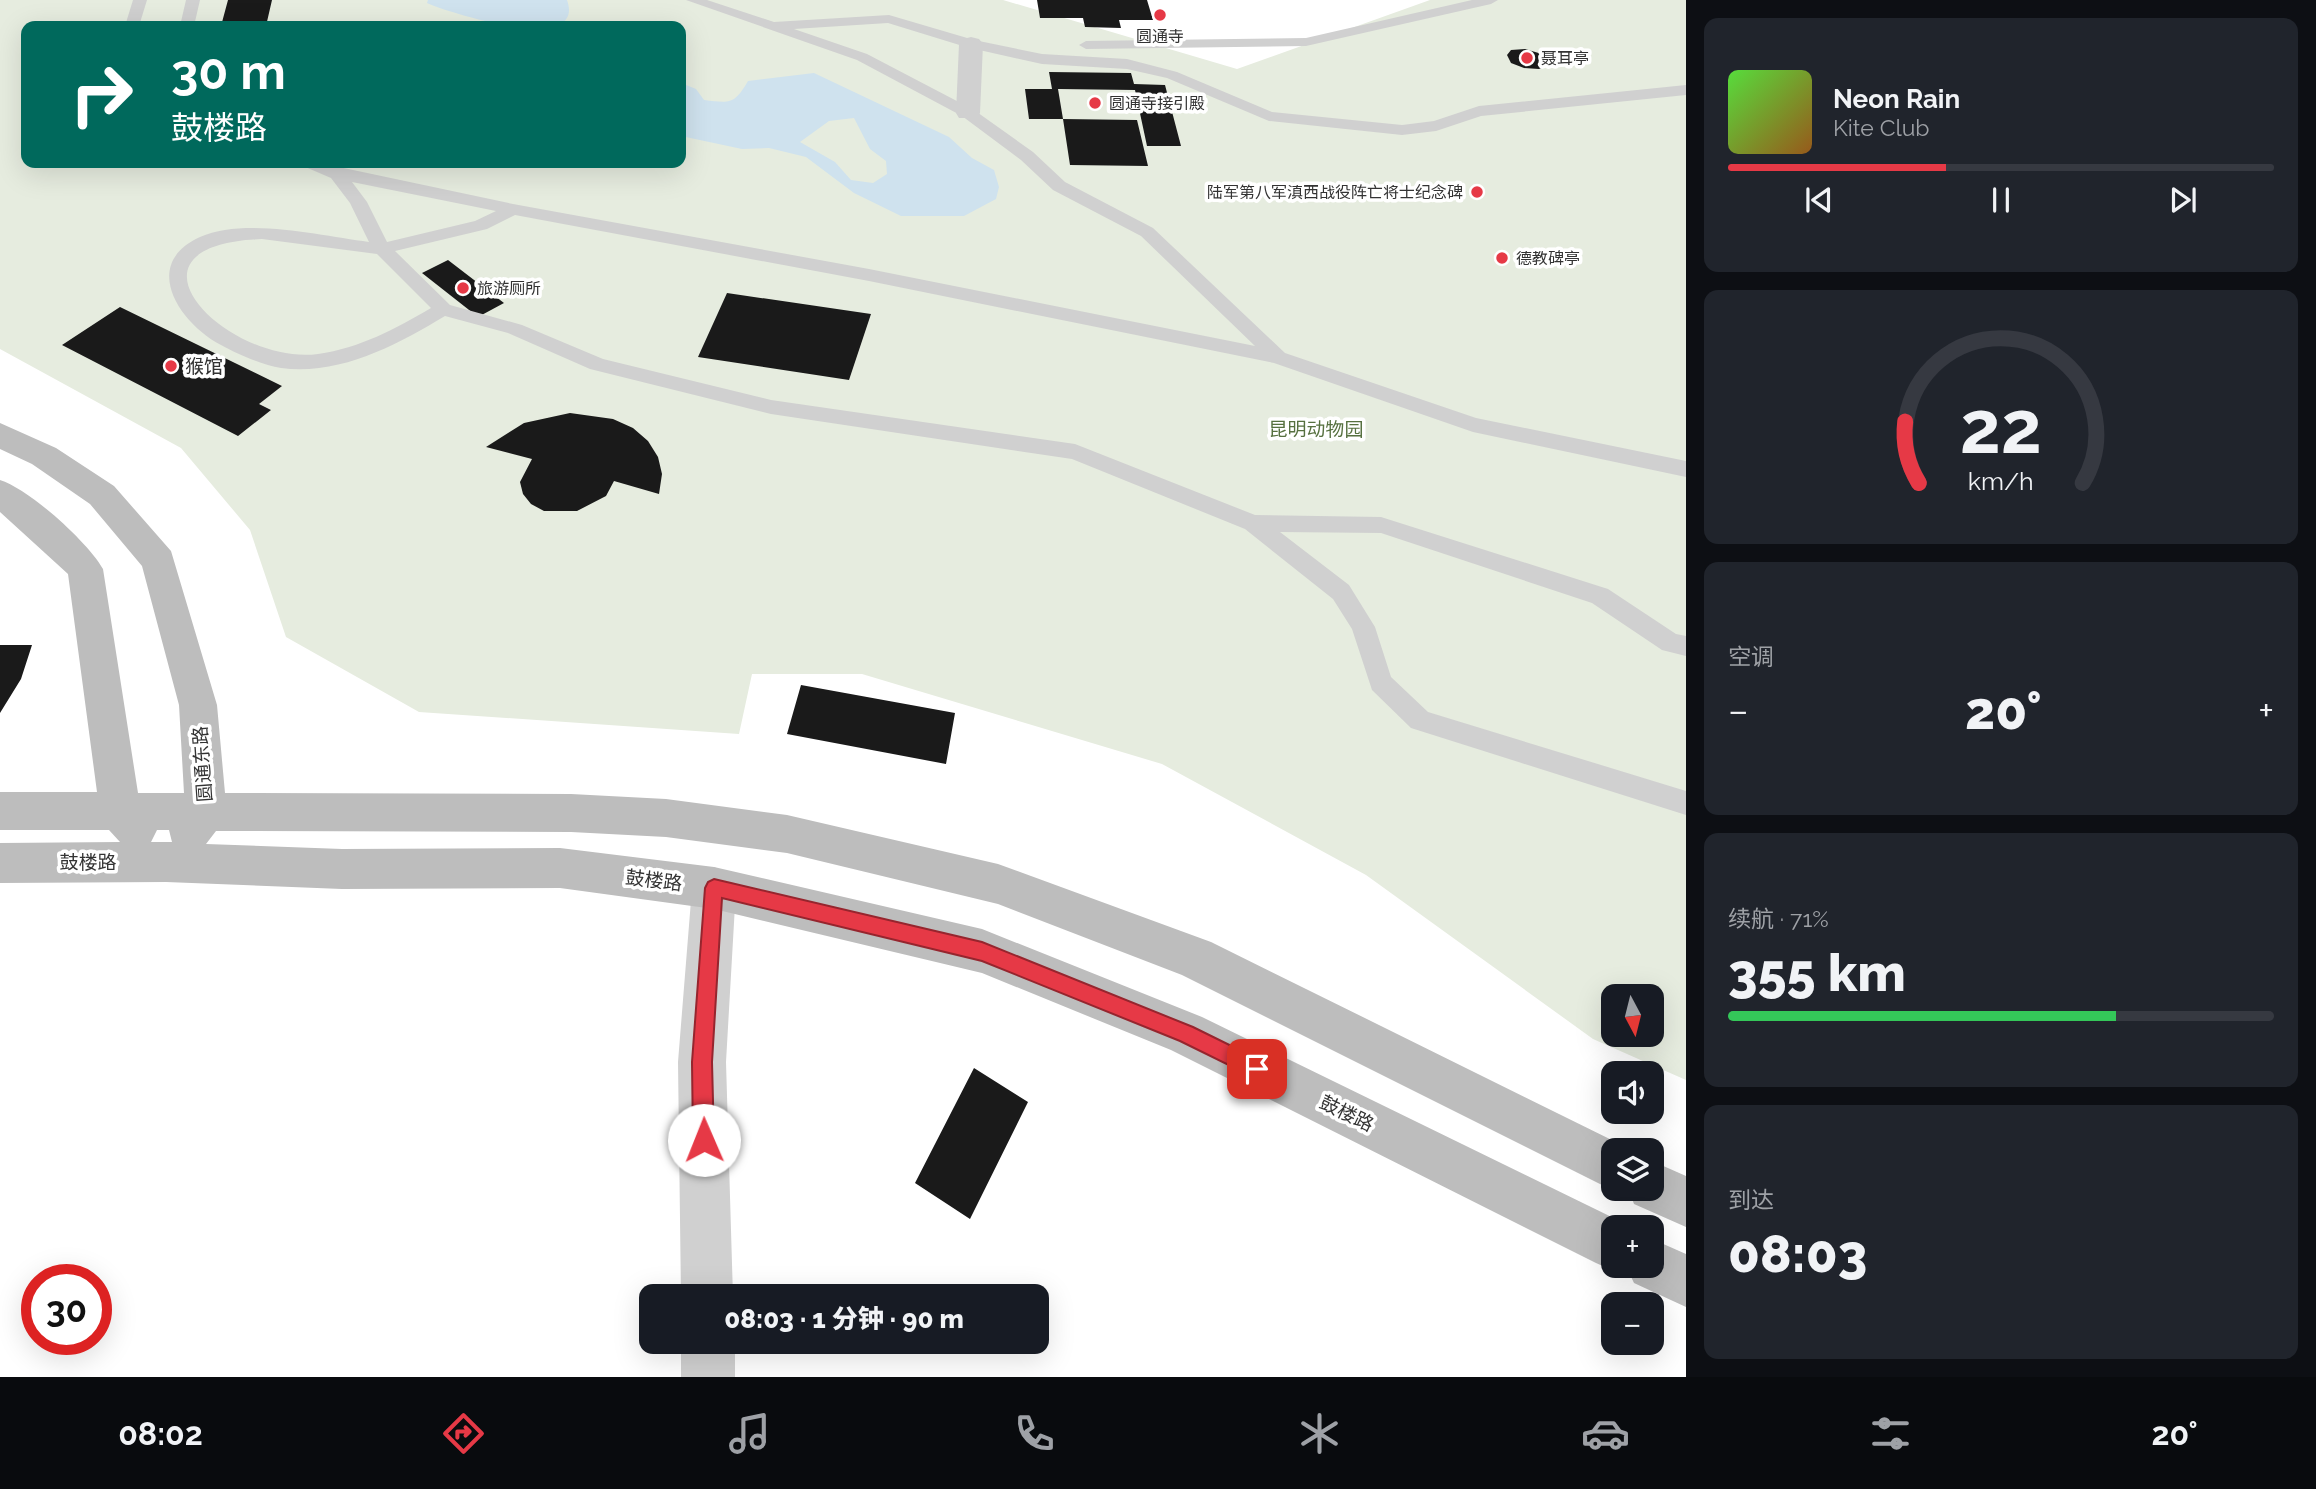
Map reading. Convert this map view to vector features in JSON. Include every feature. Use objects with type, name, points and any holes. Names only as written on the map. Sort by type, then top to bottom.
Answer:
[{"type":"main road","name":"圆通东路","points":[[0,435],[44,456],[102,495],[158,561],[198,705],[206,812],[166,862]]},
{"type":"main road","points":[[0,494],[37,522],[85,569],[120,813],[166,862]]},
{"type":"main road","points":[[0,811],[571,813],[666,818],[787,834],[998,884],[1195,958],[1601,1160]]},
{"type":"main road","name":"鼓楼路","points":[[0,863],[166,862],[342,869],[560,868],[714,888],[982,951],[1186,1033],[1601,1239]]},
{"type":"main road","points":[[1664,1191],[1686,1202]]},
{"type":"main road","points":[[1664,1271],[1686,1282]]},
{"type":"street","points":[[968,113],[971,44]]},
{"type":"street","points":[[707,1284],[702,1062],[714,888]]},
{"type":"street","points":[[708,1354],[709,1377]]},
{"type":"lane","points":[[133,21],[139,0]]},
{"type":"lane","points":[[188,21],[193,0]]},
{"type":"lane","points":[[693,0],[777,26],[862,57],[968,113],[1027,156],[1059,186],[1147,232],[1277,357]]},
{"type":"lane","points":[[1086,45],[1306,42],[1491,0]]},
{"type":"lane","points":[[777,26],[889,19],[971,44],[1042,59],[1127,64],[1172,75],[1269,116],[1402,130],[1436,126],[1479,111],[1686,90]]},
{"type":"lane","points":[[319,168],[337,174],[513,209],[869,275],[1277,357],[1473,425],[1686,469]]},
{"type":"lane","points":[[337,174],[358,202],[382,249],[443,309],[515,329],[597,365],[771,407],[1075,452],[1253,523],[1341,592],[1363,627],[1381,683],[1420,720],[1686,803]]},
{"type":"lane","points":[[443,309],[391,340],[353,353],[317,361],[281,361],[226,340],[192,313],[177,281],[176,271],[182,259],[206,241],[231,235],[262,234],[382,249],[481,225],[513,209]]},
{"type":"lane","points":[[1253,523],[1381,526],[1600,596],[1670,643],[1686,646]]},
{"type":"green space","name":"昆明动物园","points":[[0,0],[1003,0],[1237,69],[1430,0],[1686,0],[1686,1080],[1664,1070],[1664,1061],[1643,1061],[1611,1047],[1664,1047],[1664,984],[1601,984],[1601,1043],[1366,875],[1162,764],[862,674],[752,674],[739,734],[419,712],[286,637],[250,530],[181,448],[0,349]]},
{"type":"water","points":[[428,0],[567,0],[568,17],[563,21],[486,21],[427,3]]},
{"type":"water","points":[[814,73],[949,137],[972,158],[994,170],[999,187],[996,199],[964,216],[901,216],[854,193],[806,157],[769,148],[742,149],[686,137],[686,85],[696,89],[704,100],[726,102],[739,95],[748,81]],"holes":[[[854,118],[870,149],[886,161],[887,174],[873,183],[851,180],[835,162],[800,142],[829,121]]]},
{"type":"building","points":[[228,0],[272,0],[267,21],[222,21]]},
{"type":"building","points":[[1037,0],[1147,0],[1153,20],[1119,20],[1121,28],[1085,27],[1083,18],[1040,18]]},
{"type":"building","name":"聂耳亭","points":[[1525,49],[1542,54],[1549,61],[1547,66],[1539,69],[1524,68],[1511,63],[1507,55],[1511,50]]},
{"type":"building","points":[[1049,72],[1131,73],[1134,84],[1165,85],[1181,146],[1147,146],[1135,90],[1058,89],[1063,119],[1029,119],[1025,89],[1052,89]]},
{"type":"building","points":[[1063,119],[1137,120],[1148,166],[1070,165]]},
{"type":"building","name":"旅游厕所","points":[[448,260],[504,303],[478,317],[422,273]]},
{"type":"building","points":[[727,293],[871,314],[849,380],[698,357]]},
{"type":"building","name":"猴馆","points":[[120,307],[282,386],[259,404],[271,410],[238,436],[62,345]]},
{"type":"building","points":[[570,413],[613,419],[633,428],[648,441],[658,457],[662,474],[659,494],[614,481],[606,496],[577,511],[544,511],[531,504],[523,494],[520,482],[532,459],[486,447],[524,423]]},
{"type":"building","points":[[0,645],[32,645],[21,679],[0,713]]},
{"type":"building","points":[[801,685],[955,713],[946,764],[787,734]]},
{"type":"building","points":[[974,1068],[1028,1102],[970,1219],[915,1183]]},
{"type":"place","name":"圆通寺","points":[[1160,15]]},
{"type":"place","name":"聂耳亭","points":[[1527,58]]},
{"type":"place","name":"圆通寺接引殿","points":[[1095,103]]},
{"type":"place","name":"陆军第八军滇西战役阵亡将士纪念碑","points":[[1477,192]]},
{"type":"place","name":"德教碑亭","points":[[1502,258]]},
{"type":"place","name":"旅游厕所","points":[[463,288]]},
{"type":"place","name":"猴馆","points":[[171,366]]},
{"type":"route","points":[[704,1140],[702,1062],[714,888],[982,951],[1186,1033],[1257,1069]]}]
